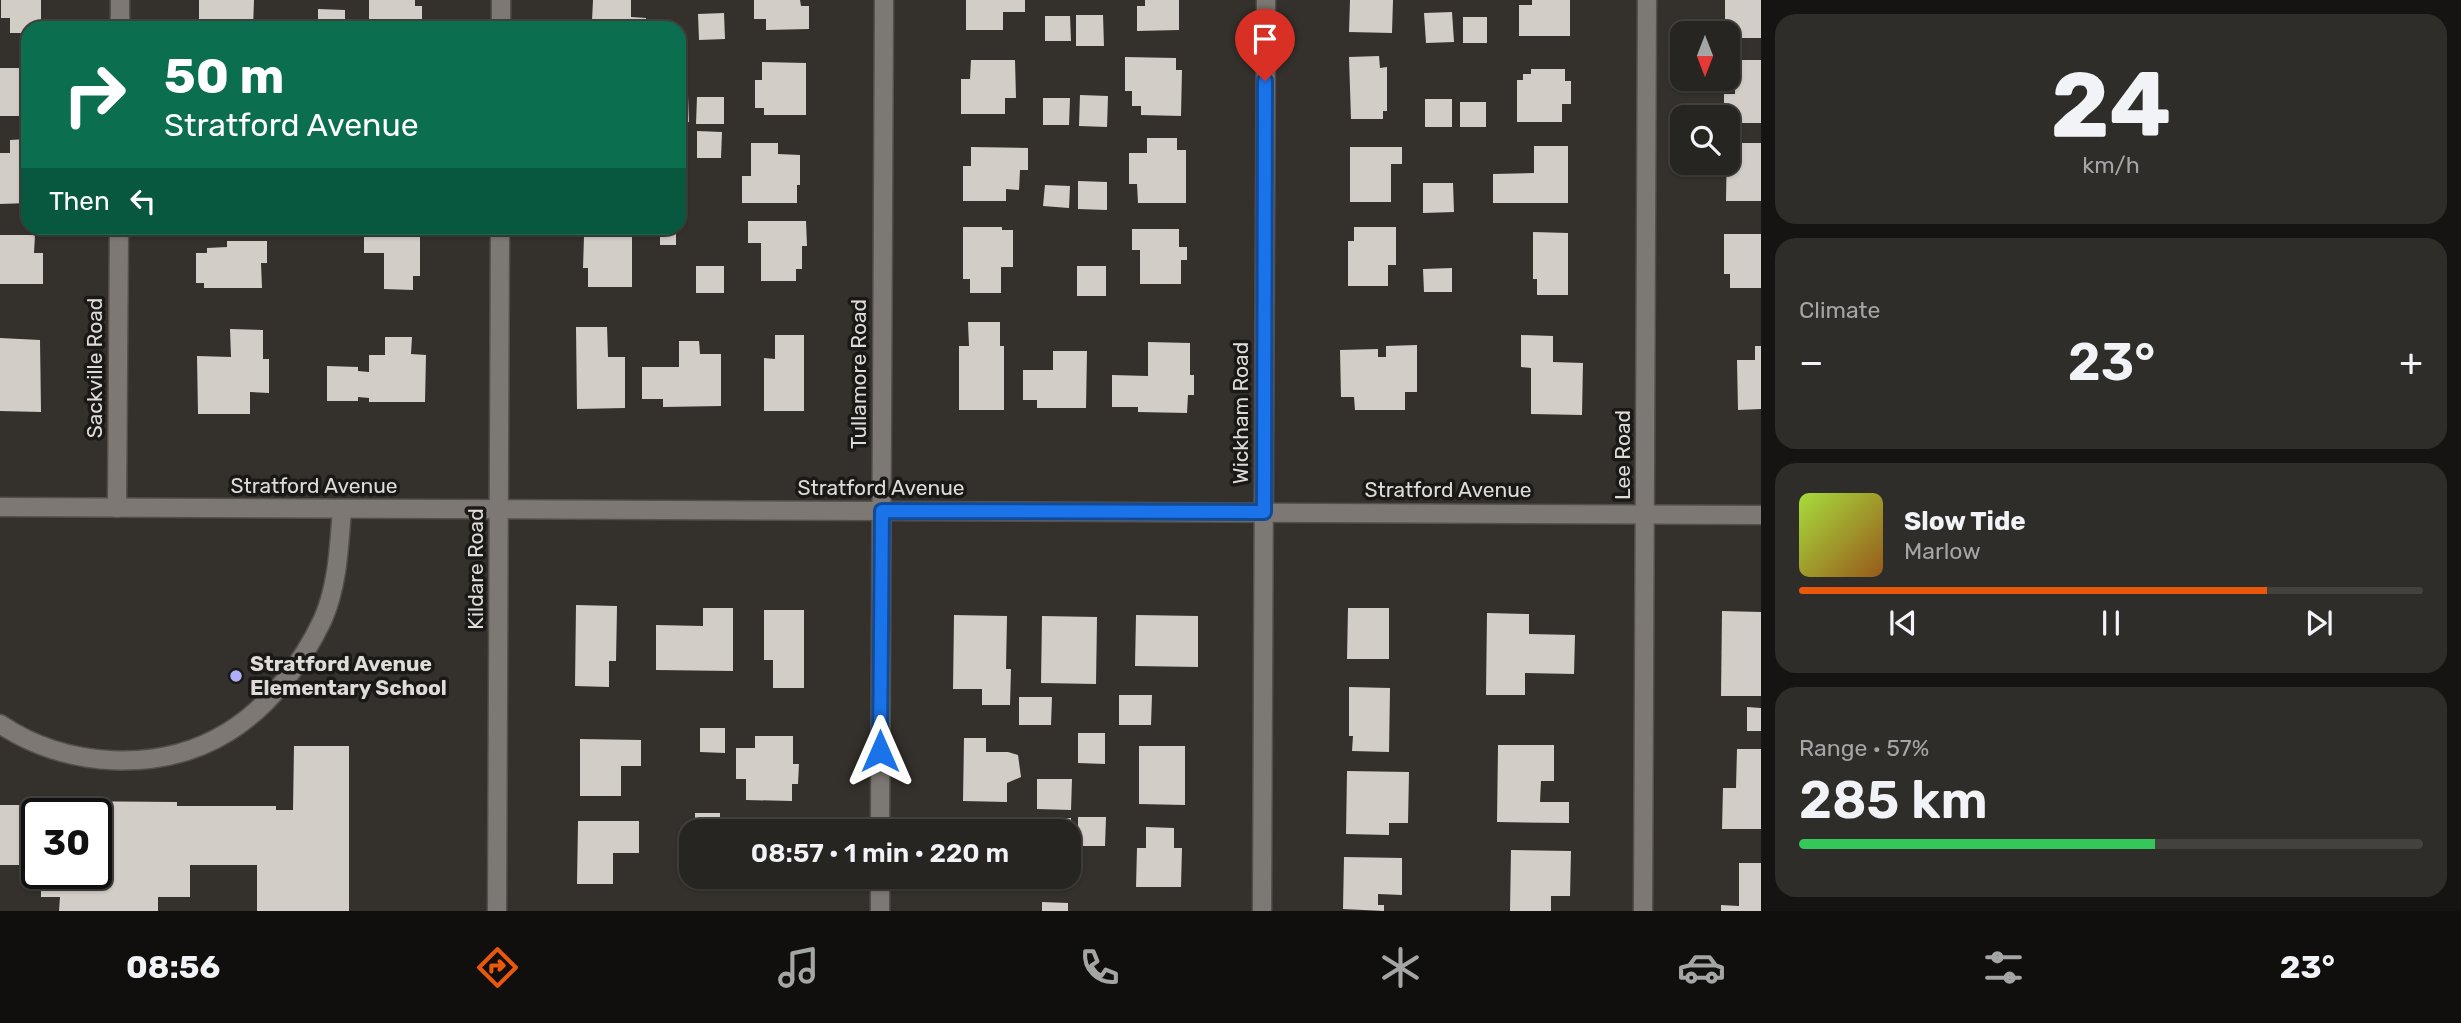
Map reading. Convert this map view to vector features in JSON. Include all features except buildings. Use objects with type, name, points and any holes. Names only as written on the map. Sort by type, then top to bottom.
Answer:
[{"type":"street","points":[[120,0],[120,21]]},
{"type":"street","points":[[501,0],[501,21]]},
{"type":"street","name":"Tullamore Road","points":[[880,819],[884,0]]},
{"type":"street","name":"Wickham Road","points":[[1262,911],[1266,0]]},
{"type":"street","name":"Lee Road","points":[[1643,911],[1647,0]]},
{"type":"street","name":"Sackville Road","points":[[117,508],[119,235]]},
{"type":"street","name":"Kildare Road","points":[[497,911],[500,235]]},
{"type":"street","name":"Stratford Avenue","points":[[0,507],[1761,515]]},
{"type":"street","points":[[0,724],[30,741],[66,755],[117,761],[162,757],[201,746],[229,732],[253,714],[286,678],[308,648],[324,617],[336,582],[342,509]]},
{"type":"street","points":[[880,889],[880,911]]},
{"type":"place","name":"Stratford Avenue Elementary School","points":[[236,676]]},
{"type":"route","points":[[880,751],[882,511],[1264,512],[1265,81]]}]
